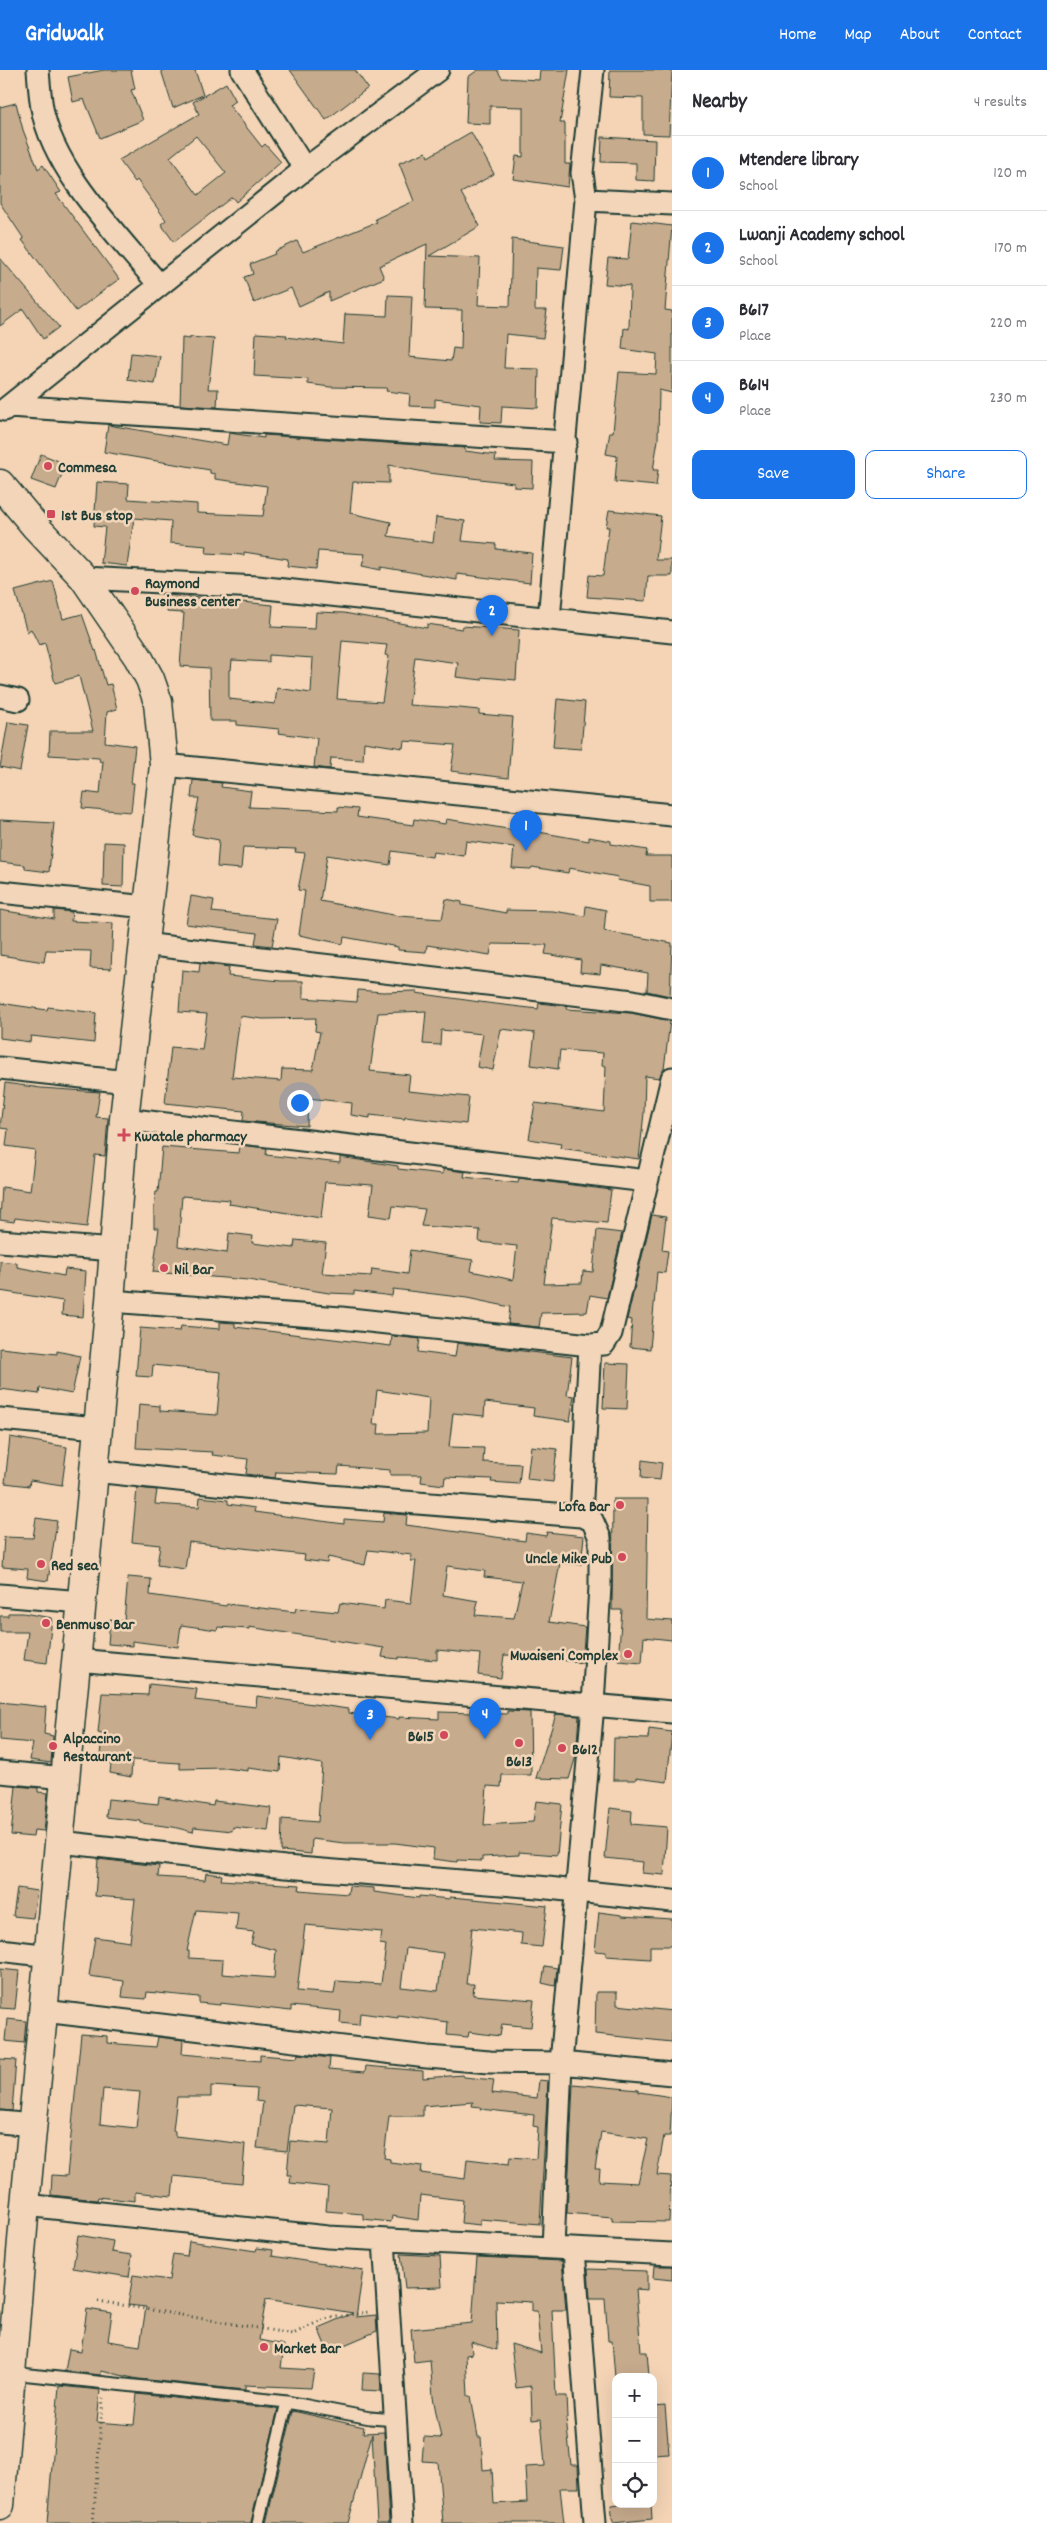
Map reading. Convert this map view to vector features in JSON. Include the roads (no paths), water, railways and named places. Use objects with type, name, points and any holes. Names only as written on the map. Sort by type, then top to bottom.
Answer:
[{"type":"main road","points":[[0,484],[36,527],[84,578],[150,679],[158,702],[164,765],[124,1119],[110,1301],[50,1956],[25,2205],[8,2309],[11,2373],[0,2505]]},
{"type":"street","points":[[38,70],[42,109],[52,140],[68,172],[159,285]]},
{"type":"street","points":[[242,70],[305,169]]},
{"type":"street","points":[[4,410],[305,169],[438,70]]},
{"type":"street","points":[[549,619],[586,200],[582,173],[593,70]]},
{"type":"street","points":[[586,200],[672,204]]},
{"type":"street","points":[[4,410],[566,442]]},
{"type":"street","points":[[84,578],[257,587],[672,632]]},
{"type":"street","points":[[164,765],[672,815]]},
{"type":"street","points":[[0,892],[147,907]]},
{"type":"street","points":[[143,944],[633,1001],[672,1009]]},
{"type":"street","points":[[0,1068],[128,1082]]},
{"type":"street","points":[[110,1301],[341,1318],[590,1345],[604,1344],[611,1333],[672,1078]]},
{"type":"street","points":[[124,1119],[647,1181]]},
{"type":"street","points":[[0,1241],[114,1250]]},
{"type":"street","points":[[581,1516],[590,1345]]},
{"type":"street","points":[[0,1419],[97,1428]]},
{"type":"street","points":[[94,1471],[329,1496],[581,1516],[592,1520],[600,1538],[593,1705],[561,2063],[552,2248]]},
{"type":"street","points":[[0,1595],[81,1602]]},
{"type":"street","points":[[76,1660],[672,1712]]},
{"type":"street","points":[[0,1772],[66,1778]]},
{"type":"street","points":[[60,1842],[285,1867],[538,1887],[577,1893],[672,1901]]},
{"type":"street","points":[[0,1950],[50,1956]]},
{"type":"street","points":[[44,2011],[427,2057],[490,2062],[561,2063],[672,2074]]},
{"type":"street","points":[[0,2122],[33,2125]]},
{"type":"street","points":[[25,2205],[328,2237],[672,2254]]},
{"type":"street","points":[[384,2240],[402,2523]]},
{"type":"street","points":[[574,2250],[595,2523]]},
{"type":"lane","points":[[11,2373],[287,2402],[370,2418],[396,2420]]},
{"type":"lane","points":[[258,2523],[287,2402]]},
{"type":"place","name":"Commesa","points":[[48,466]]},
{"type":"place","name":"1st Bus stop","points":[[51,514]]},
{"type":"place","name":"Raymond Business center","points":[[135,591]]},
{"type":"place","name":"Lwanji Academy school","points":[[492,636]]},
{"type":"place","name":"Mtendere library","points":[[526,851]]},
{"type":"place","name":"Kwatale pharmacy","points":[[124,1135]]},
{"type":"place","name":"Nil Bar","points":[[164,1268]]},
{"type":"place","name":"Lofa Bar","points":[[620,1505]]},
{"type":"place","name":"Uncle Mike Pub","points":[[622,1557]]},
{"type":"place","name":"Red sea","points":[[41,1564]]},
{"type":"place","name":"Benmuso Bar","points":[[46,1623]]},
{"type":"place","name":"Mwaiseni Complex","points":[[628,1654]]},
{"type":"place","name":"B615","points":[[444,1735]]},
{"type":"place","name":"B614","points":[[485,1739]]},
{"type":"place","name":"B617","points":[[370,1740]]},
{"type":"place","name":"B613","points":[[519,1743]]},
{"type":"place","name":"Alpaccino Restaurant","points":[[53,1746]]},
{"type":"place","name":"B612","points":[[562,1748]]},
{"type":"place","name":"Market Bar","points":[[264,2347]]}]
